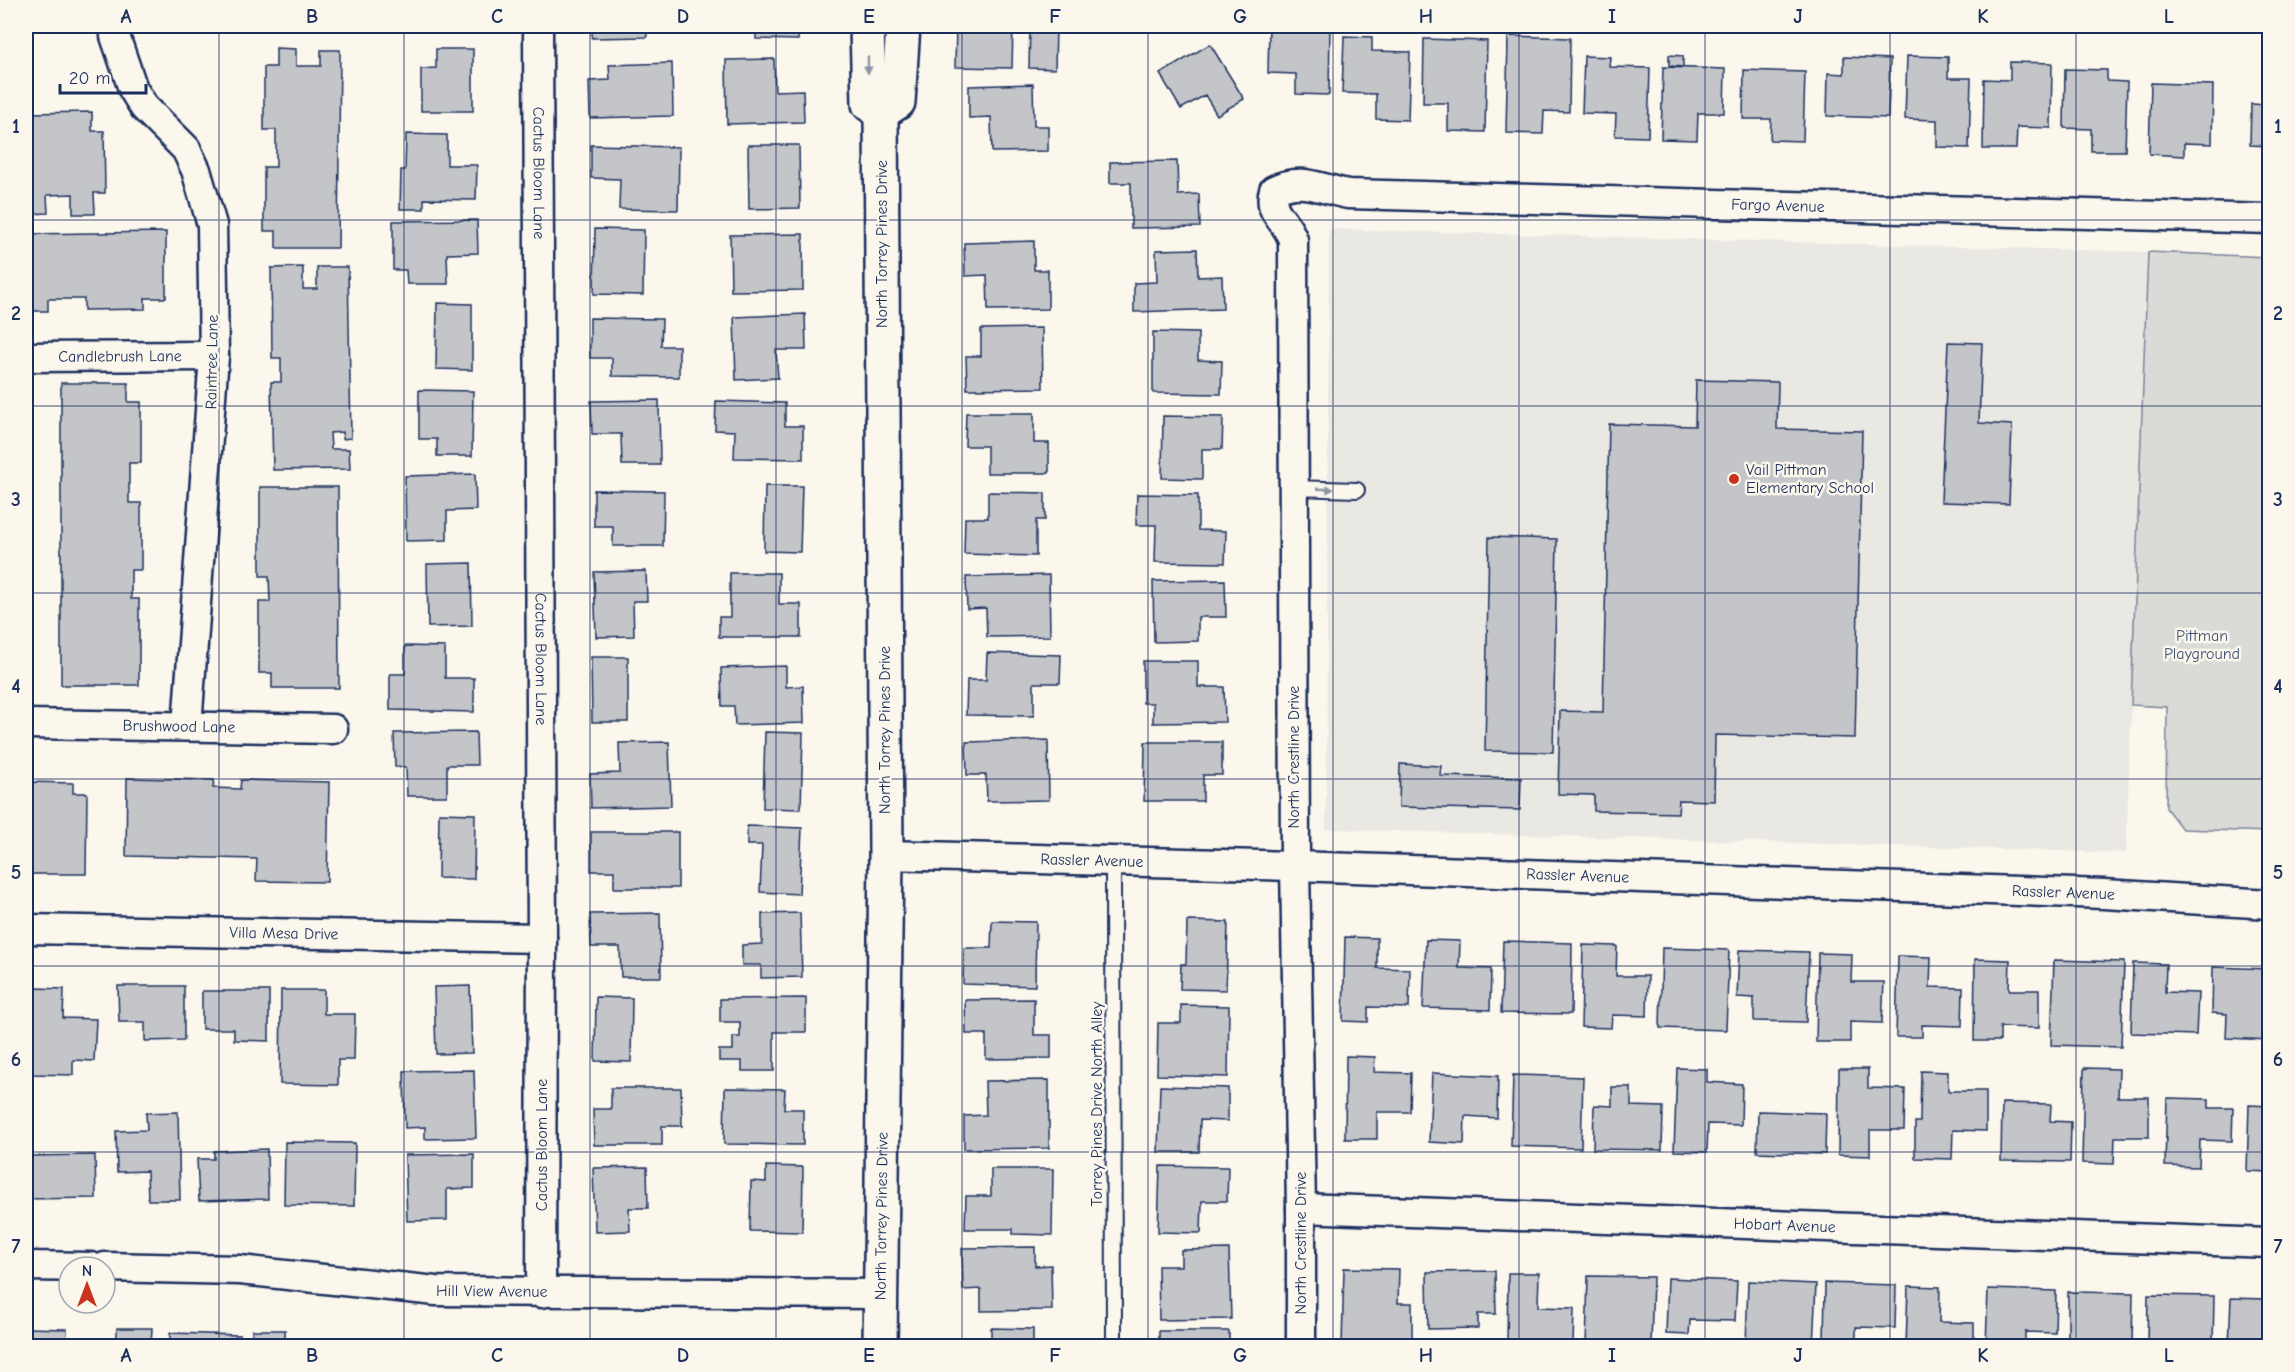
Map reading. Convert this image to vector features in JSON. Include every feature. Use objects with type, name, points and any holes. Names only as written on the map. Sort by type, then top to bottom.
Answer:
[{"type":"main road","name":"North Torrey Pines Drive","points":[[867,26],[869,104],[881,113],[886,855],[880,1347]]},
{"type":"main road","points":[[881,113],[898,102],[903,26]]},
{"type":"street","name":"Raintree Lane","points":[[115,26],[115,36],[133,88],[144,107],[186,149],[196,170],[212,225],[214,356],[187,726]]},
{"type":"street","name":"Cactus Bloom Lane","points":[[538,26],[542,1293]]},
{"type":"street","name":"Fargo Avenue","points":[[1287,184],[1314,184],[1331,191],[1348,194],[2270,219]]},
{"type":"street","name":"North Crestline Drive","points":[[1287,184],[1274,190],[1271,201],[1275,214],[1285,222],[1293,240],[1294,866],[1302,1208],[1302,1347]]},
{"type":"street","name":"Candlebrush Lane","points":[[26,357],[214,356]]},
{"type":"street","name":"Brushwood Lane","points":[[26,724],[333,729]]},
{"type":"street","name":"Rassler Avenue","points":[[886,855],[1294,866],[2104,894],[2270,904]]},
{"type":"street","name":"Villa Mesa Drive","points":[[26,929],[542,939]]},
{"type":"street","name":"Hobart Avenue","points":[[1302,1208],[2270,1243]]},
{"type":"street","points":[[26,1266],[57,1266]]},
{"type":"street","name":"Hill View Avenue","points":[[117,1267],[240,1270],[436,1291],[880,1294]]},
{"type":"lane","points":[[1293,488],[1357,490]]},
{"type":"lane","name":"Torrey Pines Drive North Alley","points":[[1113,861],[1114,1347]]},
{"type":"shaded area","name":"Vail Pittman Elementary School","points":[[1329,229],[2148,252],[2126,853],[1326,829]]},
{"type":"green space","name":"Pittman Playground","points":[[2148,252],[2269,257],[2269,832],[2182,829],[2166,808],[2167,707],[2131,705]]},
{"type":"building","points":[[240,26],[353,26],[353,29]]},
{"type":"building","points":[[592,26],[646,26],[647,37],[592,38]]},
{"type":"building","points":[[756,26],[799,26],[798,40],[756,39]]},
{"type":"building","points":[[956,26],[1013,26],[1012,68],[955,67]]},
{"type":"building","points":[[1030,26],[1056,26],[1055,69],[1029,68]]},
{"type":"building","points":[[1269,26],[1330,26],[1329,95],[1296,94],[1296,74],[1268,73]]},
{"type":"building","points":[[1344,36],[1372,37],[1372,51],[1410,52],[1408,120],[1376,119],[1376,94],[1342,93]]},
{"type":"building","points":[[1508,36],[1570,38],[1569,112],[1544,111],[1543,134],[1506,133]]},
{"type":"building","points":[[1424,39],[1487,41],[1485,132],[1448,131],[1448,103],[1423,103]]},
{"type":"building","points":[[1210,44],[1244,99],[1217,115],[1205,95],[1181,109],[1160,74]]},
{"type":"building","points":[[276,48],[296,49],[296,66],[321,66],[321,50],[340,50],[338,248],[276,248],[276,231],[264,231],[264,167],[276,167],[276,130],[264,130],[264,67],[276,67]]},
{"type":"building","points":[[436,49],[473,49],[473,111],[421,111],[421,69],[436,68]]},
{"type":"building","points":[[1669,55],[1683,56],[1683,67],[1669,66]]},
{"type":"building","points":[[1584,56],[1610,57],[1609,67],[1650,68],[1648,137],[1615,136],[1616,114],[1582,113]]},
{"type":"building","points":[[1907,56],[1948,57],[1948,78],[1971,78],[1969,148],[1937,147],[1937,120],[1905,119]]},
{"type":"building","points":[[1844,57],[1890,59],[1888,118],[1827,116],[1828,73],[1844,74]]},
{"type":"building","points":[[774,59],[775,91],[803,90],[804,122],[727,124],[726,60]]},
{"type":"building","points":[[2010,62],[2052,63],[2051,128],[2017,127],[2016,149],[1983,149],[1984,79],[2010,80]]},
{"type":"building","points":[[672,63],[673,116],[590,118],[589,81],[610,80],[609,65]]},
{"type":"building","points":[[1663,67],[1725,69],[1724,113],[1698,113],[1697,140],[1661,139]]},
{"type":"building","points":[[2065,69],[2107,70],[2107,81],[2127,82],[2125,151],[2091,151],[2091,129],[2064,128]]},
{"type":"building","points":[[1744,70],[1805,72],[1803,141],[1770,140],[1771,119],[1743,119]]},
{"type":"building","points":[[2151,83],[2213,85],[2212,144],[2184,143],[2184,156],[2149,154]]},
{"type":"building","points":[[1033,84],[1034,126],[1048,126],[1048,151],[992,152],[991,117],[969,118],[969,86]]},
{"type":"building","points":[[2251,104],[2270,105],[2270,146],[2250,145]]},
{"type":"building","points":[[92,112],[92,131],[104,131],[105,193],[94,193],[95,214],[73,214],[73,194],[47,195],[48,213],[29,214],[28,113]]},
{"type":"building","points":[[406,134],[447,135],[447,165],[477,165],[476,200],[424,199],[424,209],[400,209],[401,170],[405,170]]},
{"type":"building","points":[[591,145],[679,147],[678,210],[619,209],[620,179],[591,178]]},
{"type":"building","points":[[748,145],[799,145],[800,208],[749,209]]},
{"type":"building","points":[[1177,161],[1178,195],[1199,194],[1200,227],[1131,228],[1131,183],[1110,183],[1110,162]]},
{"type":"building","points":[[477,220],[478,253],[447,254],[448,284],[407,284],[406,270],[393,270],[393,221]]},
{"type":"building","points":[[595,229],[644,230],[643,295],[594,294]]},
{"type":"building","points":[[166,232],[166,298],[145,298],[145,309],[84,310],[84,299],[48,299],[48,311],[26,311],[26,234]]},
{"type":"building","points":[[803,234],[803,290],[731,291],[730,235]]},
{"type":"building","points":[[1034,241],[1034,270],[1048,270],[1048,309],[988,310],[987,275],[965,276],[964,243]]},
{"type":"building","points":[[1197,249],[1198,277],[1222,276],[1223,309],[1134,312],[1134,283],[1157,282],[1156,250]]},
{"type":"building","points":[[303,267],[303,289],[317,289],[317,267],[348,267],[351,438],[343,439],[343,432],[330,433],[331,449],[349,449],[350,469],[273,470],[271,382],[281,382],[281,358],[272,358],[271,268]]},
{"type":"building","points":[[437,303],[472,304],[472,370],[436,369]]},
{"type":"building","points":[[805,314],[806,350],[776,350],[778,378],[736,380],[734,317]]},
{"type":"building","points":[[590,318],[662,319],[661,346],[679,346],[679,377],[612,376],[612,358],[590,358]]},
{"type":"building","points":[[1042,328],[1043,388],[967,389],[966,356],[981,356],[981,329]]},
{"type":"building","points":[[1153,332],[1198,333],[1198,360],[1222,361],[1221,394],[1153,393]]},
{"type":"building","points":[[1948,342],[1982,343],[1979,423],[2012,425],[2009,504],[1941,502]]},
{"type":"building","points":[[1696,380],[1778,382],[1777,429],[1862,431],[1855,738],[1715,735],[1714,801],[1679,800],[1678,813],[1594,811],[1594,795],[1558,794],[1560,711],[1603,712],[1609,424],[1695,426]]},
{"type":"building","points":[[61,383],[128,383],[128,402],[141,402],[141,463],[129,463],[129,503],[141,503],[141,570],[131,570],[131,599],[139,599],[139,685],[61,685]]},
{"type":"building","points":[[419,390],[473,391],[472,456],[437,456],[437,439],[419,439]]},
{"type":"building","points":[[659,400],[660,465],[622,465],[621,434],[592,434],[591,401]]},
{"type":"building","points":[[716,401],[785,403],[785,426],[803,426],[803,459],[734,458],[735,431],[715,430]]},
{"type":"building","points":[[966,413],[1034,413],[1034,443],[1049,443],[1049,473],[987,473],[987,446],[965,446]]},
{"type":"building","points":[[1163,416],[1223,417],[1222,449],[1202,449],[1202,479],[1162,478]]},
{"type":"building","points":[[475,474],[476,510],[447,511],[447,540],[406,541],[405,476]]},
{"type":"building","points":[[765,486],[802,486],[800,552],[764,551]]},
{"type":"building","points":[[260,487],[338,487],[339,688],[272,688],[272,673],[259,673],[259,602],[270,602],[269,576],[260,576]]},
{"type":"building","points":[[594,490],[664,491],[663,546],[613,546],[613,526],[594,526]]},
{"type":"building","points":[[988,492],[1045,493],[1045,520],[1036,520],[1036,556],[964,554],[965,518],[988,518]]},
{"type":"building","points":[[1137,494],[1198,495],[1198,530],[1226,531],[1225,563],[1155,562],[1156,525],[1136,525]]},
{"type":"building","points":[[1489,537],[1557,539],[1553,752],[1485,751]]},
{"type":"building","points":[[471,563],[472,626],[428,627],[427,564]]},
{"type":"building","points":[[646,571],[647,601],[633,601],[634,636],[596,637],[594,572]]},
{"type":"building","points":[[730,573],[779,573],[779,604],[801,604],[801,637],[719,637],[719,617],[730,617]]},
{"type":"building","points":[[1049,575],[1050,636],[987,637],[986,608],[967,609],[966,577]]},
{"type":"building","points":[[1225,580],[1226,617],[1198,617],[1198,641],[1154,642],[1153,581]]},
{"type":"building","points":[[405,646],[445,647],[445,678],[474,678],[474,712],[390,710],[390,674],[405,674]]},
{"type":"building","points":[[987,653],[1061,655],[1060,683],[1034,683],[1034,716],[966,715],[967,680],[986,680]]},
{"type":"building","points":[[591,657],[628,657],[628,722],[592,722]]},
{"type":"building","points":[[1143,661],[1198,661],[1198,687],[1224,687],[1225,722],[1153,723],[1153,703],[1143,703]]},
{"type":"building","points":[[786,666],[786,687],[803,686],[804,723],[735,725],[734,706],[722,706],[721,668]]},
{"type":"building","points":[[476,732],[477,765],[447,765],[447,796],[407,796],[406,767],[395,767],[394,733]]},
{"type":"building","points":[[765,732],[803,733],[801,809],[763,808]]},
{"type":"building","points":[[1048,740],[1049,800],[987,801],[986,775],[967,775],[966,742]]},
{"type":"building","points":[[669,742],[671,806],[591,808],[590,774],[620,773],[619,743]]},
{"type":"building","points":[[1145,742],[1222,742],[1222,775],[1203,775],[1203,801],[1144,801]]},
{"type":"building","points":[[1400,764],[1441,766],[1440,776],[1521,778],[1520,810],[1399,807]]},
{"type":"building","points":[[127,778],[214,780],[213,788],[240,789],[241,780],[329,782],[327,882],[256,881],[257,859],[126,856]]},
{"type":"building","points":[[26,782],[73,783],[73,793],[87,793],[86,874],[26,874]]},
{"type":"building","points":[[439,813],[475,814],[474,879],[438,878]]},
{"type":"building","points":[[747,826],[802,828],[799,894],[760,892],[762,845],[747,845]]},
{"type":"building","points":[[591,832],[678,832],[678,888],[614,888],[614,871],[591,871]]},
{"type":"building","points":[[660,913],[661,977],[621,977],[620,947],[591,947],[590,914]]},
{"type":"building","points":[[800,913],[802,977],[761,978],[761,965],[742,965],[742,945],[762,944],[762,914]]},
{"type":"building","points":[[992,921],[1036,922],[1035,986],[963,984],[964,948],[991,948]]},
{"type":"building","points":[[1187,921],[1228,922],[1226,990],[1180,989],[1181,964],[1186,964]]},
{"type":"building","points":[[1345,937],[1377,938],[1377,968],[1410,969],[1409,1008],[1368,1007],[1368,1022],[1343,1021]]},
{"type":"building","points":[[1426,940],[1460,941],[1459,968],[1491,969],[1490,1010],[1423,1008]]},
{"type":"building","points":[[1503,941],[1572,943],[1571,1014],[1501,1013]]},
{"type":"building","points":[[1583,945],[1617,946],[1616,976],[1648,976],[1647,1016],[1612,1015],[1611,1028],[1581,1027]]},
{"type":"building","points":[[1662,948],[1729,950],[1726,1030],[1660,1028]]},
{"type":"building","points":[[1739,950],[1809,952],[1806,1022],[1754,1021],[1754,998],[1737,997]]},
{"type":"building","points":[[1818,953],[1852,954],[1851,982],[1884,982],[1882,1023],[1850,1022],[1850,1042],[1816,1042]]},
{"type":"building","points":[[1898,956],[1931,957],[1930,987],[1963,988],[1962,1026],[1922,1025],[1922,1037],[1896,1037]]},
{"type":"building","points":[[1975,959],[2010,960],[2009,990],[2039,990],[2039,1028],[2000,1027],[2000,1041],[1974,1041]]},
{"type":"building","points":[[2054,960],[2124,962],[2121,1047],[2051,1045]]},
{"type":"building","points":[[2133,963],[2166,964],[2165,992],[2198,993],[2196,1035],[2131,1033]]},
{"type":"building","points":[[2213,967],[2270,969],[2270,1040],[2226,1038],[2227,1014],[2212,1013]]},
{"type":"building","points":[[118,986],[184,986],[184,1040],[145,1041],[145,1022],[119,1022]]},
{"type":"building","points":[[470,986],[472,1053],[436,1054],[434,987]]},
{"type":"building","points":[[33,988],[64,989],[63,1018],[96,1019],[94,1061],[73,1060],[73,1075],[30,1074]]},
{"type":"building","points":[[281,990],[324,990],[324,1014],[355,1014],[354,1060],[338,1060],[338,1085],[280,1084]]},
{"type":"building","points":[[202,991],[269,991],[269,1041],[234,1040],[234,1029],[202,1029]]},
{"type":"building","points":[[596,997],[632,998],[631,1062],[595,1061]]},
{"type":"building","points":[[806,998],[806,1032],[774,1032],[774,1071],[742,1071],[742,1061],[719,1061],[719,1050],[733,1050],[733,1037],[740,1037],[740,1022],[720,1022],[720,999]]},
{"type":"building","points":[[1034,999],[1034,1035],[1051,1035],[1051,1058],[986,1059],[986,1034],[966,1034],[965,1000]]},
{"type":"building","points":[[1181,1005],[1229,1006],[1228,1077],[1157,1075],[1158,1023],[1181,1023]]},
{"type":"building","points":[[1346,1056],[1375,1057],[1374,1072],[1411,1073],[1410,1112],[1377,1112],[1377,1139],[1345,1139]]},
{"type":"building","points":[[1677,1068],[1707,1069],[1707,1082],[1742,1084],[1741,1125],[1708,1124],[1707,1152],[1674,1151]]},
{"type":"building","points":[[2084,1068],[2119,1069],[2118,1097],[2149,1097],[2149,1137],[2115,1137],[2114,1164],[2082,1163]]},
{"type":"building","points":[[1839,1069],[1868,1069],[1868,1088],[1905,1089],[1904,1130],[1870,1130],[1870,1156],[1838,1155]]},
{"type":"building","points":[[474,1070],[476,1138],[425,1139],[425,1127],[405,1128],[404,1071]]},
{"type":"building","points":[[1921,1071],[1948,1072],[1948,1091],[1986,1091],[1986,1131],[1953,1130],[1952,1159],[1915,1158],[1915,1122],[1920,1122]]},
{"type":"building","points":[[1432,1073],[1498,1076],[1497,1118],[1465,1116],[1464,1144],[1429,1142]]},
{"type":"building","points":[[1513,1075],[1583,1077],[1581,1148],[1511,1146]]},
{"type":"building","points":[[1049,1080],[1049,1148],[964,1149],[964,1116],[986,1115],[985,1081]]},
{"type":"building","points":[[1160,1086],[1228,1088],[1228,1121],[1200,1120],[1199,1152],[1158,1152]]},
{"type":"building","points":[[1612,1087],[1631,1087],[1631,1106],[1663,1107],[1662,1150],[1593,1149],[1594,1105],[1612,1106]]},
{"type":"building","points":[[611,1088],[681,1088],[682,1126],[662,1126],[662,1145],[594,1145],[593,1109],[611,1109]]},
{"type":"building","points":[[725,1088],[785,1089],[784,1109],[803,1109],[803,1145],[724,1144]]},
{"type":"building","points":[[2167,1098],[2209,1099],[2209,1108],[2233,1108],[2232,1141],[2200,1140],[2199,1167],[2165,1166]]},
{"type":"building","points":[[2002,1103],[2051,1104],[2050,1121],[2071,1122],[2070,1162],[2001,1161]]},
{"type":"building","points":[[2249,1105],[2270,1106],[2270,1172],[2247,1171]]},
{"type":"building","points":[[1758,1111],[1826,1113],[1825,1154],[1757,1152]]},
{"type":"building","points":[[178,1112],[180,1200],[148,1200],[147,1171],[117,1172],[116,1131],[147,1130],[146,1113]]},
{"type":"building","points":[[285,1142],[355,1143],[354,1206],[284,1205]]},
{"type":"building","points":[[267,1149],[268,1199],[199,1201],[197,1159],[214,1159],[214,1151]]},
{"type":"building","points":[[474,1154],[474,1188],[447,1189],[447,1220],[407,1221],[405,1155]]},
{"type":"building","points":[[95,1155],[96,1198],[26,1199],[26,1156]]},
{"type":"building","points":[[766,1166],[803,1167],[802,1232],[750,1231],[751,1181],[766,1182]]},
{"type":"building","points":[[1160,1166],[1228,1167],[1227,1201],[1202,1201],[1201,1233],[1158,1232]]},
{"type":"building","points":[[647,1167],[648,1208],[629,1208],[630,1231],[595,1232],[593,1168]]},
{"type":"building","points":[[991,1169],[1053,1169],[1052,1235],[1013,1234],[1013,1229],[965,1229],[966,1196],[991,1196]]},
{"type":"building","points":[[1035,1247],[1035,1266],[1051,1265],[1052,1310],[981,1311],[981,1289],[963,1290],[962,1248]]},
{"type":"building","points":[[1229,1249],[1231,1319],[1159,1320],[1158,1266],[1181,1266],[1181,1250]]},
{"type":"building","points":[[1344,1268],[1399,1269],[1398,1303],[1412,1303],[1412,1343],[1366,1342],[1366,1346],[1342,1346]]},
{"type":"building","points":[[1495,1271],[1496,1314],[1478,1314],[1478,1328],[1428,1329],[1427,1272]]},
{"type":"building","points":[[1508,1273],[1539,1273],[1538,1307],[1574,1308],[1573,1346],[1507,1346]]},
{"type":"building","points":[[1588,1276],[1653,1277],[1651,1346],[1586,1346]]},
{"type":"building","points":[[1668,1278],[1737,1281],[1735,1321],[1690,1320],[1689,1335],[1666,1334]]},
{"type":"building","points":[[1748,1281],[1816,1284],[1813,1346],[1746,1346]]},
{"type":"building","points":[[1825,1283],[1896,1285],[1895,1328],[1856,1327],[1856,1346],[1824,1346]]},
{"type":"building","points":[[1908,1286],[1940,1287],[1939,1322],[1974,1323],[1974,1346],[1906,1346]]},
{"type":"building","points":[[1988,1289],[2056,1291],[2055,1333],[2025,1332],[2025,1346],[1986,1346]]},
{"type":"building","points":[[2068,1292],[2133,1293],[2132,1346],[2068,1346]]},
{"type":"building","points":[[2148,1295],[2214,1296],[2213,1346],[2147,1346]]},
{"type":"building","points":[[2231,1298],[2265,1299],[2264,1328],[2270,1328],[2270,1346],[2229,1346]]},
{"type":"building","points":[[26,1328],[67,1329],[66,1346],[26,1346]]},
{"type":"building","points":[[117,1328],[152,1328],[151,1346],[117,1346]]},
{"type":"building","points":[[991,1328],[1033,1329],[1033,1346],[991,1346]]},
{"type":"building","points":[[252,1330],[285,1330],[285,1346],[252,1346]]},
{"type":"building","points":[[1159,1331],[1229,1331],[1229,1346],[1159,1346]]},
{"type":"building","points":[[170,1333],[240,1335],[240,1346],[170,1346]]},
{"type":"place","name":"Vail Pittman Elementary School","points":[[1734,479]]}]
